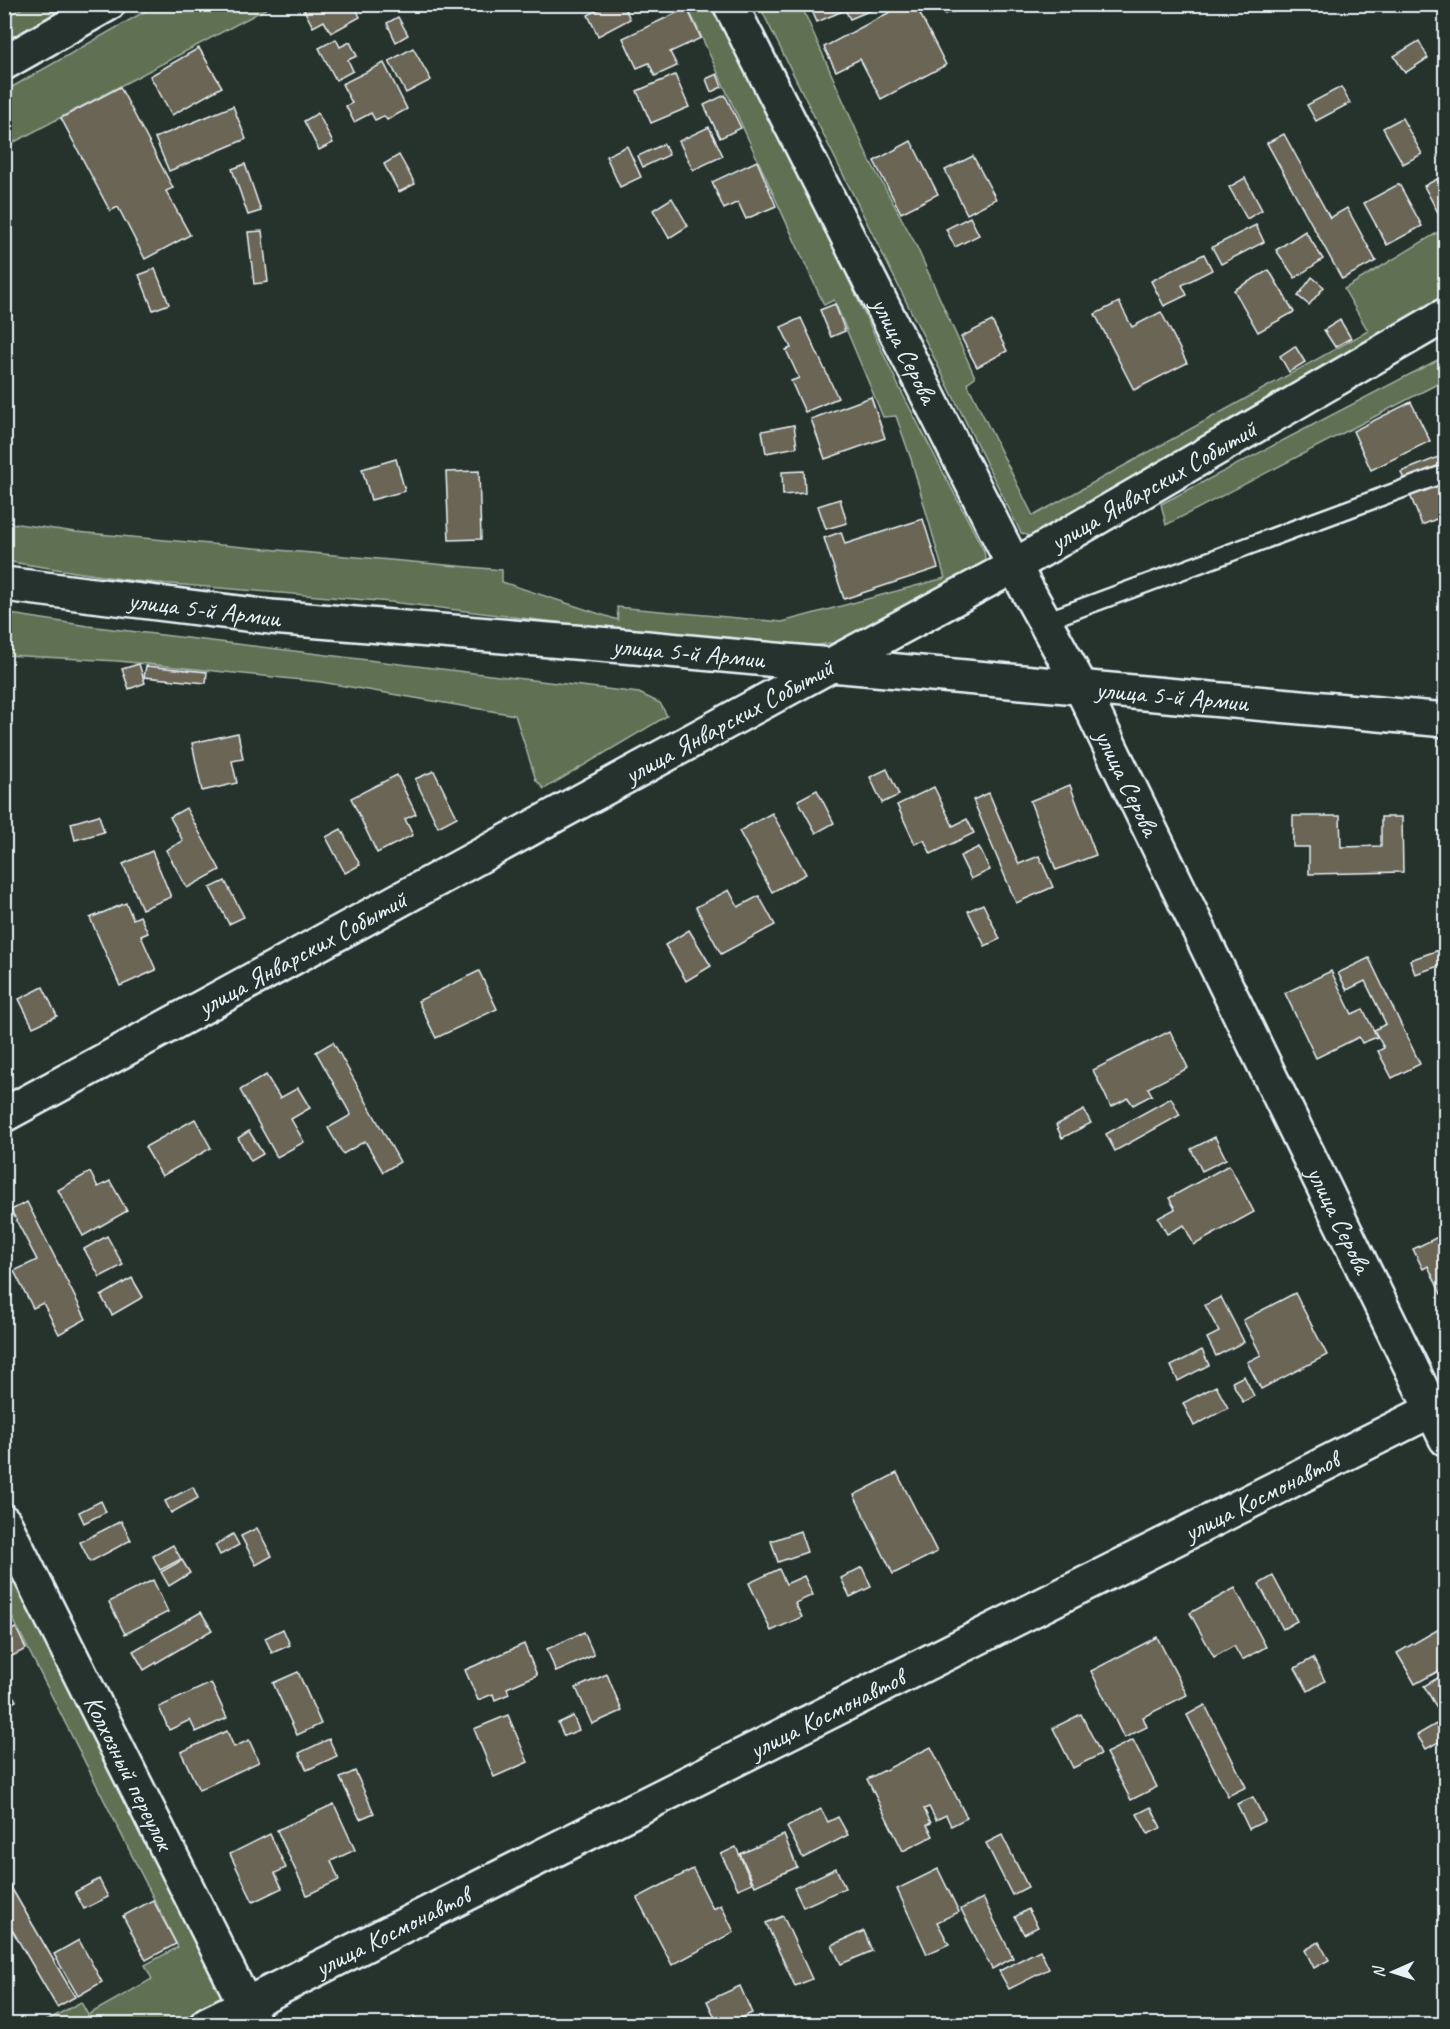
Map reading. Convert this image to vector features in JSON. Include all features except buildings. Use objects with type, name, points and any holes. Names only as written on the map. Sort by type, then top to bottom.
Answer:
[{"type":"street","points":[[4,63],[108,4]]},
{"type":"street","name":"улица Серова","points":[[730,4],[1014,566],[1082,689],[1438,1407],[1446,1439]]},
{"type":"street","name":"улица Январских Событий","points":[[4,1115],[1014,566],[1446,315]]},
{"type":"street","name":"улица 5-й Армии","points":[[4,584],[270,617],[646,648],[1446,720]]},
{"type":"street","name":"улица Космонавтов","points":[[207,2025],[250,2015],[1438,1407]]},
{"type":"street","name":"Колхозный переулок","points":[[4,1522],[250,2015]]},
{"type":"lane","points":[[1045,621],[1446,473]]},
{"type":"green space","points":[[719,4],[900,389],[984,551],[987,571],[865,638],[805,647],[629,631],[391,602],[134,581],[5,561],[4,522],[76,532],[502,570],[502,582],[618,620],[617,607],[782,622],[945,578],[911,459],[896,416],[883,417],[834,300],[824,305],[687,5]]},
{"type":"green space","points":[[27,5],[69,5],[5,41],[5,18]]},
{"type":"green space","points":[[156,5],[273,5],[5,147],[5,91]]},
{"type":"green space","points":[[759,5],[801,5],[868,157],[915,243],[975,377],[967,383],[1033,516],[1368,331],[1344,289],[1445,228],[1445,302],[1032,537],[1021,533]]},
{"type":"green space","points":[[1445,356],[1445,380],[1166,525],[1161,504]]},
{"type":"green space","points":[[4,613],[88,626],[639,693],[660,703],[667,716],[544,789],[536,780],[515,715],[321,682],[118,661],[5,655]]},
{"type":"green space","points":[[4,1538],[231,1994],[173,2024],[40,2024],[81,2002],[88,2015],[152,1979],[145,1965],[178,1947],[5,1603]]}]
